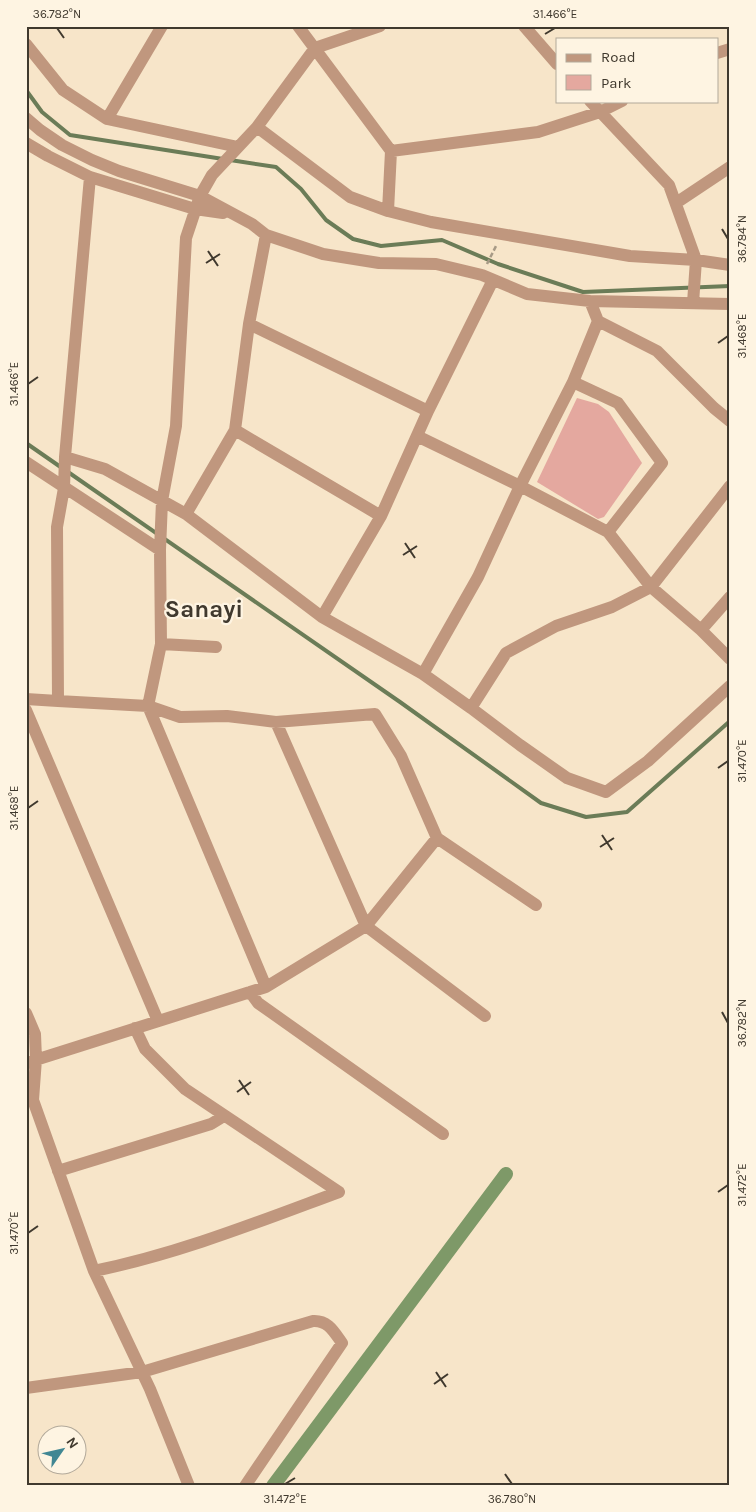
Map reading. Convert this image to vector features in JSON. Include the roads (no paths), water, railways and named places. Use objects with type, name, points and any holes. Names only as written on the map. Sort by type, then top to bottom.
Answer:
[{"type":"street","points":[[107,119],[162,26]]},
{"type":"street","points":[[298,26],[391,151],[388,211]]},
{"type":"street","points":[[266,987],[148,706],[161,644],[160,548],[162,503],[176,426],[186,238],[195,208],[212,175],[257,127],[315,48],[380,26]]},
{"type":"street","points":[[524,26],[556,63]]},
{"type":"street","points":[[26,44],[63,90],[107,119],[237,148]]},
{"type":"street","points":[[718,54],[730,49]]},
{"type":"street","points":[[591,102],[669,185],[696,266],[694,298]]},
{"type":"street","points":[[391,151],[538,132],[600,112],[620,102]]},
{"type":"street","points":[[26,118],[62,145],[92,160],[119,172],[200,196],[252,224],[266,235],[323,254],[379,263],[436,264],[488,276],[526,294],[590,301],[694,298],[730,304]]},
{"type":"street","points":[[257,127],[350,197],[388,211],[431,222],[630,256],[696,266],[730,264]]},
{"type":"street","points":[[26,143],[90,177],[195,208],[233,214]]},
{"type":"street","points":[[676,203],[730,167]]},
{"type":"street","points":[[58,701],[58,526],[64,487],[90,177]]},
{"type":"street","points":[[186,514],[235,430],[249,324],[266,235]]},
{"type":"street","points":[[322,617],[380,516],[488,276]]},
{"type":"street","points":[[590,301],[598,321],[657,351],[714,408],[730,421]]},
{"type":"street","points":[[423,674],[478,577],[520,486],[573,382],[598,321]]},
{"type":"street","points":[[249,324],[428,411]]},
{"type":"street","points":[[573,382],[618,403],[662,463],[608,532]]},
{"type":"street","points":[[235,430],[380,516]]},
{"type":"street","points":[[417,436],[520,486],[608,532],[651,587],[701,630],[730,659]]},
{"type":"street","points":[[65,458],[105,469],[162,503],[186,514],[322,617],[423,674],[567,778],[606,792],[648,761],[730,686]]},
{"type":"street","points":[[26,462],[160,548]]},
{"type":"street","points":[[471,708],[506,653],[556,626],[612,607],[651,587],[730,486]]},
{"type":"street","points":[[701,630],[730,597]]},
{"type":"street","points":[[161,644],[216,647]]},
{"type":"street","points":[[26,699],[148,706],[180,717],[226,716],[276,722],[375,714],[401,756],[437,838],[536,905]]},
{"type":"street","points":[[26,710],[158,1021]]},
{"type":"street","points":[[276,722],[366,926],[485,1016]]},
{"type":"street","points":[[31,1061],[266,987],[366,926],[437,838]]},
{"type":"street","points":[[250,992],[258,1003],[443,1134]]},
{"type":"street","points":[[26,1013],[35,1034],[31,1061],[33,1100],[94,1271],[142,1372],[189,1486]]},
{"type":"street","points":[[94,1271],[137,1263],[232,1232],[339,1192],[185,1089],[145,1048],[135,1028]]},
{"type":"street","points":[[58,1171],[211,1124],[224,1116]]},
{"type":"street","points":[[26,1388],[142,1372],[314,1321],[321,1321],[329,1325],[342,1343],[245,1486]]},
{"type":"waterway","points":[[26,90],[42,112],[70,135],[223,159]]},
{"type":"waterway","points":[[230,160],[276,167],[301,189],[326,220],[353,239],[381,246],[442,240],[498,264],[583,292],[730,286]]},
{"type":"waterway","points":[[26,443],[62,468]]},
{"type":"waterway","points":[[68,472],[400,702],[541,803],[586,817],[627,812],[730,721]]},
{"type":"waterway","points":[[273,1486],[506,1174]]},
{"type":"district","name":"Sanayi","points":[[204,609]]}]
